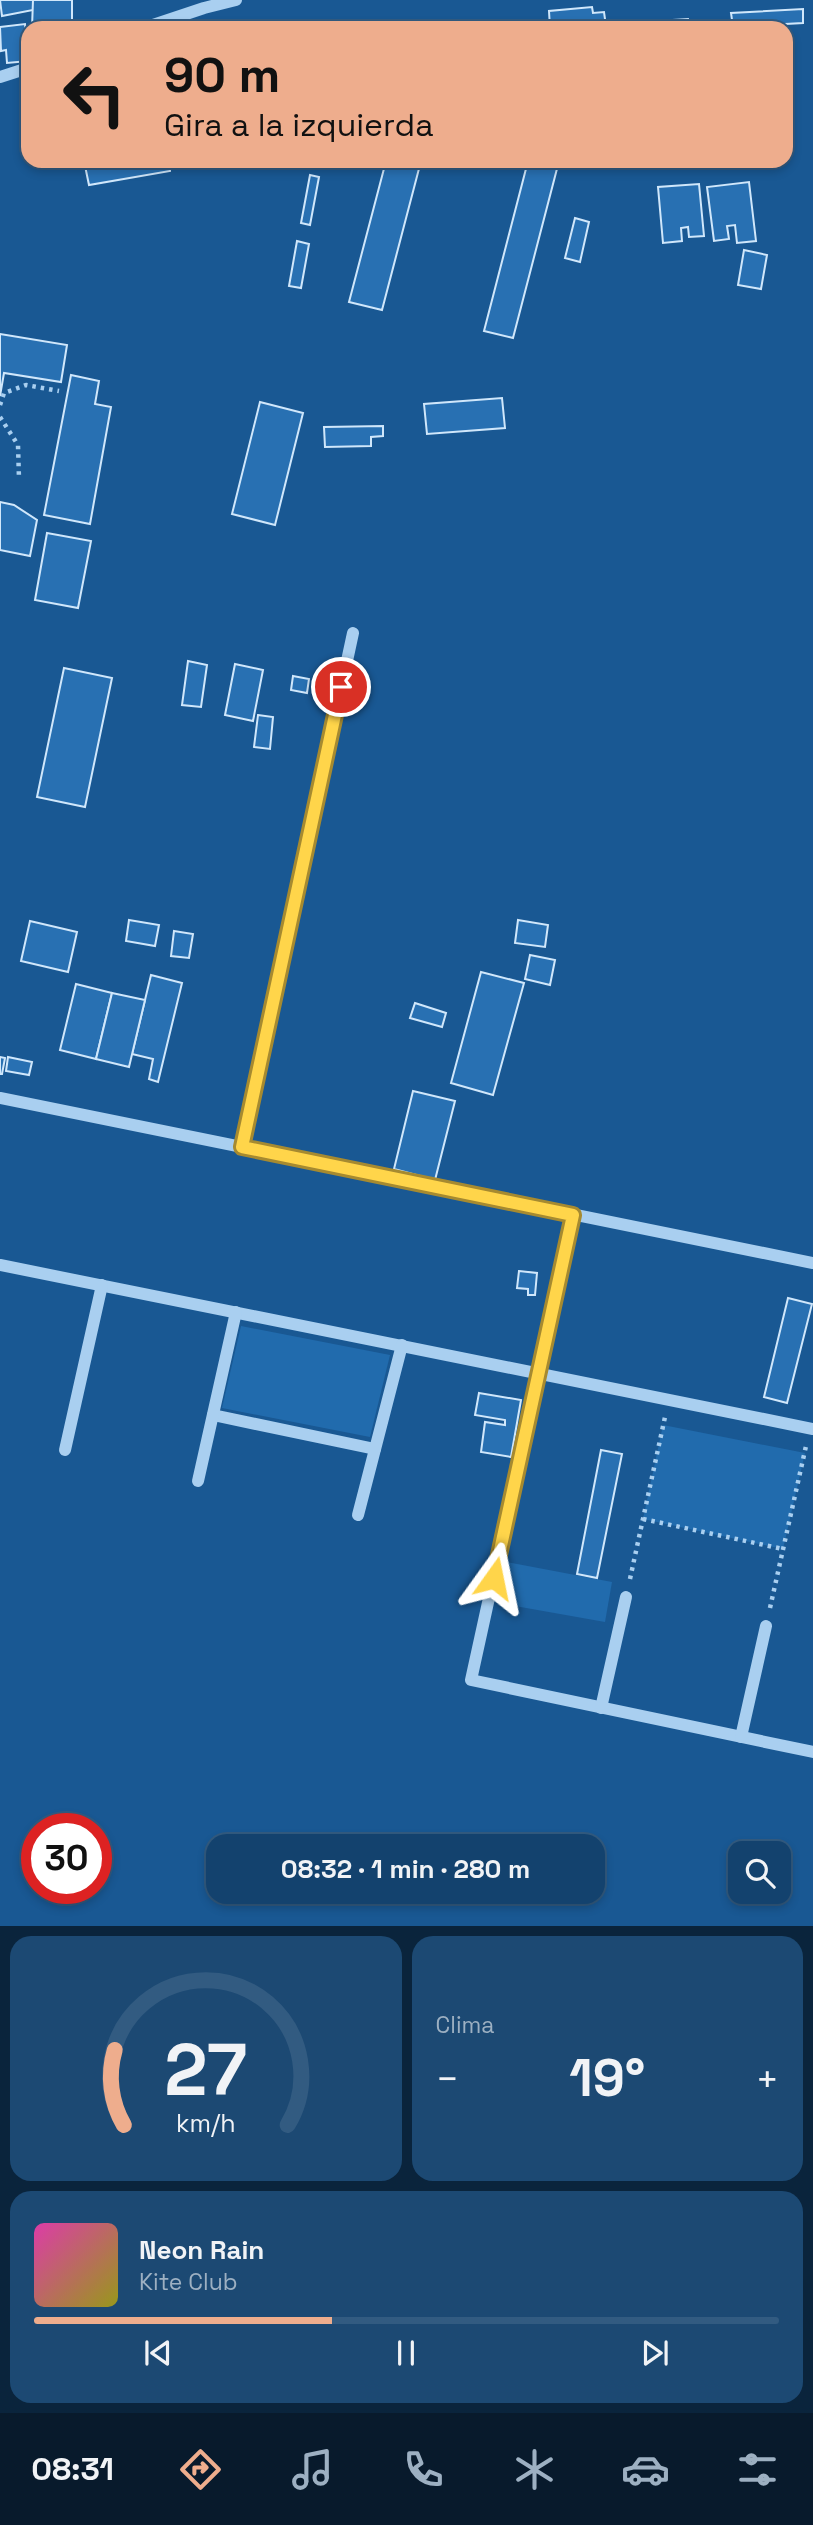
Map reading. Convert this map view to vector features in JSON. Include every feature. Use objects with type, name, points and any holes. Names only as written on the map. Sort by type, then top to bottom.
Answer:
[{"type":"street","points":[[162,21],[204,4],[236,0]]},
{"type":"street","points":[[0,77],[21,70]]},
{"type":"street","points":[[242,1147],[353,633]]},
{"type":"street","points":[[0,1098],[813,1263]]},
{"type":"street","points":[[573,1215],[471,1680],[813,1752]]},
{"type":"street","points":[[0,1265],[812,1429]]},
{"type":"street","points":[[65,1450],[102,1285]]},
{"type":"street","points":[[198,1481],[236,1312]]},
{"type":"street","points":[[358,1515],[402,1345]]},
{"type":"street","points":[[213,1415],[376,1449]]},
{"type":"street","points":[[601,1708],[626,1597]]},
{"type":"street","points":[[741,1737],[766,1626]]},
{"type":"path","points":[[0,405],[4,393],[26,385],[59,391]]},
{"type":"path","points":[[0,417],[18,445],[19,479]]},
{"type":"path","points":[[626,1597],[669,1400]]},
{"type":"path","points":[[766,1626],[812,1429]]},
{"type":"path","points":[[643,1519],[783,1549]]},
{"type":"shaded area","points":[[241,1326],[390,1355],[370,1437],[222,1408]]},
{"type":"shaded area","points":[[663,1425],[805,1453],[783,1549],[643,1519]]},
{"type":"shaded area","points":[[507,1562],[612,1582],[605,1622],[498,1603]]},
{"type":"building","points":[[0,0],[33,0],[33,10],[2,16]]},
{"type":"building","points":[[33,0],[72,0],[72,21],[32,21]]},
{"type":"building","points":[[592,7],[593,13],[604,12],[605,21],[550,21],[549,11]]},
{"type":"building","points":[[803,9],[803,23],[732,21],[731,13]]},
{"type":"building","points":[[688,19],[688,21],[656,21]]},
{"type":"building","points":[[21,24],[21,62],[7,63],[6,50],[1,51],[0,27]]},
{"type":"building","points":[[85,168],[170,168],[170,171],[89,185]]},
{"type":"building","points":[[384,168],[419,168],[382,310],[349,302]]},
{"type":"building","points":[[526,168],[557,168],[513,338],[484,331]]},
{"type":"building","points":[[310,175],[319,177],[310,225],[301,223]]},
{"type":"building","points":[[749,182],[756,241],[737,243],[735,225],[727,226],[729,239],[714,241],[707,187]]},
{"type":"building","points":[[699,184],[704,236],[689,237],[688,227],[681,228],[682,241],[663,243],[658,187]]},
{"type":"building","points":[[575,218],[589,222],[580,262],[565,258]]},
{"type":"building","points":[[297,241],[309,244],[301,288],[289,286]]},
{"type":"building","points":[[744,250],[767,255],[761,289],[738,285]]},
{"type":"building","points":[[0,334],[67,345],[61,382],[4,373],[0,396]]},
{"type":"building","points":[[71,375],[99,381],[95,404],[111,407],[90,524],[44,515]]},
{"type":"building","points":[[502,398],[505,428],[427,434],[424,404]]},
{"type":"building","points":[[260,402],[303,413],[275,525],[232,514]]},
{"type":"building","points":[[383,426],[383,436],[371,437],[371,446],[325,447],[324,427]]},
{"type":"building","points":[[0,502],[14,505],[37,520],[30,556],[0,550]]},
{"type":"building","points":[[47,533],[91,541],[78,608],[35,600]]},
{"type":"building","points":[[188,661],[207,665],[201,707],[182,705]]},
{"type":"building","points":[[235,664],[263,670],[253,721],[225,715]]},
{"type":"building","points":[[64,668],[112,678],[85,807],[37,797]]},
{"type":"building","points":[[293,676],[309,679],[307,693],[291,690]]},
{"type":"building","points":[[258,715],[273,717],[270,749],[254,747]]},
{"type":"building","points":[[129,920],[159,925],[155,946],[126,941]]},
{"type":"building","points":[[518,920],[548,925],[545,947],[515,943]]},
{"type":"building","points":[[30,921],[77,932],[68,972],[21,961]]},
{"type":"building","points":[[174,931],[193,934],[189,958],[171,956]]},
{"type":"building","points":[[530,955],[555,960],[550,985],[525,979]]},
{"type":"building","points":[[481,972],[524,983],[493,1095],[451,1083]]},
{"type":"building","points":[[151,975],[182,983],[158,1082],[149,1079],[153,1059],[132,1054]]},
{"type":"building","points":[[76,984],[112,993],[96,1059],[60,1050]]},
{"type":"building","points":[[112,993],[145,1000],[129,1067],[96,1059]]},
{"type":"building","points":[[415,1003],[446,1013],[442,1027],[410,1018]]},
{"type":"building","points":[[0,1057],[5,1058],[2,1074],[0,1074]]},
{"type":"building","points":[[8,1057],[32,1062],[29,1075],[6,1071]]},
{"type":"building","points":[[413,1091],[455,1101],[435,1180],[394,1169]]},
{"type":"building","points":[[519,1271],[537,1273],[535,1295],[528,1295],[528,1289],[517,1288]]},
{"type":"building","points":[[788,1298],[812,1304],[787,1403],[764,1397]]},
{"type":"building","points":[[479,1393],[521,1400],[511,1457],[481,1452],[485,1422],[505,1425],[505,1420],[475,1415]]},
{"type":"building","points":[[601,1450],[622,1454],[597,1578],[577,1574]]},
{"type":"route","points":[[341,687],[242,1147],[573,1215],[494,1578]]}]
